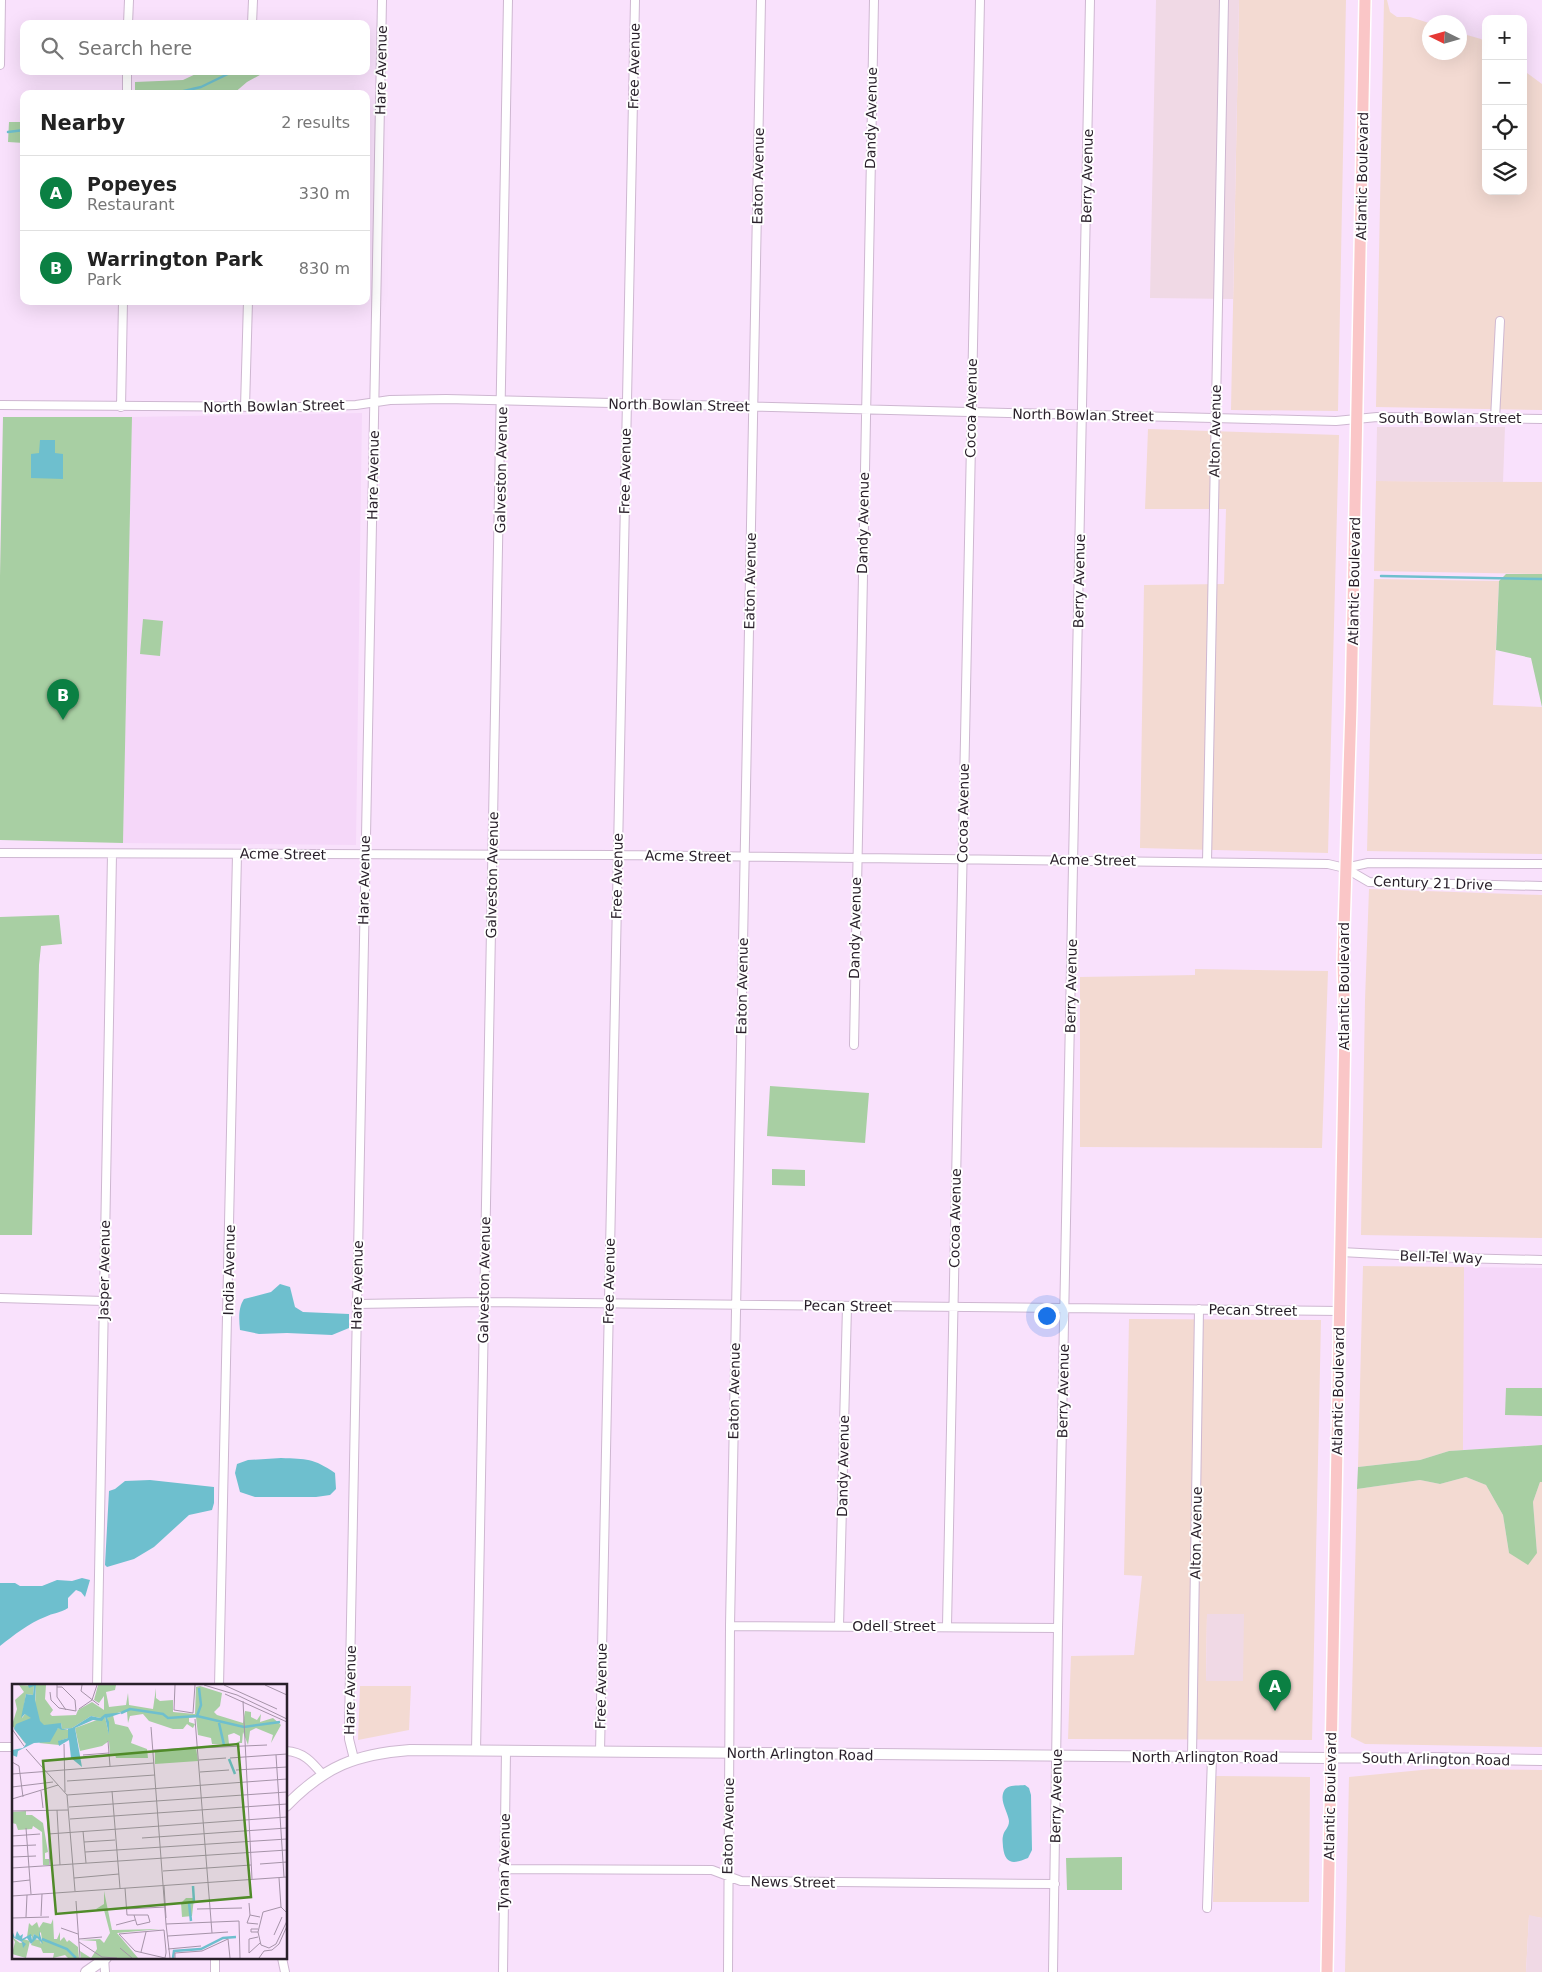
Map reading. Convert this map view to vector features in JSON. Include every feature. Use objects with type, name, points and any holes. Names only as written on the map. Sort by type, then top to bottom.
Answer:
[{"type":"main road","name":"Atlantic Boulevard","points":[[1327,1972],[1346,1009],[1343,962],[1350,756],[1365,0]]},
{"type":"main road","name":"North Arlington Road","points":[[288,1804],[299,1792],[338,1765],[382,1752],[410,1750],[1331,1758]]},
{"type":"main road","name":"South Arlington Road","points":[[1430,1758],[1542,1760]]},
{"type":"main road","points":[[86,1972],[104,1960]]},
{"type":"street","points":[[0,65],[1,0]]},
{"type":"street","points":[[128,20],[129,0]]},
{"type":"street","points":[[252,20],[253,0]]},
{"type":"street","name":"Hare Avenue","points":[[354,1759],[349,1740],[382,0]]},
{"type":"street","name":"Galveston Avenue","points":[[476,1751],[508,0]]},
{"type":"street","name":"Free Avenue","points":[[600,1752],[635,0]]},
{"type":"street","name":"Eaton Avenue","points":[[728,1972],[727,1875],[730,1626],[762,0]]},
{"type":"street","name":"Dandy Avenue","points":[[854,1045],[856,857],[874,0]]},
{"type":"street","name":"Cocoa Avenue","points":[[947,1626],[980,0]]},
{"type":"street","name":"Berry Avenue","points":[[1053,1972],[1090,0]]},
{"type":"street","name":"Alton Avenue","points":[[1208,862],[1224,0]]},
{"type":"street","points":[[127,90],[128,75]]},
{"type":"street","points":[[122,407],[123,305]]},
{"type":"street","points":[[245,407],[248,305]]},
{"type":"street","points":[[1495,418],[1500,321]]},
{"type":"street","name":"North Bowlan Street","points":[[0,405],[245,407],[356,405],[390,400],[502,401],[1336,421],[1357,419]]},
{"type":"street","name":"South Bowlan Street","points":[[1357,419],[1377,417],[1542,419]]},
{"type":"street","name":"Acme Street","points":[[0,853],[493,854],[962,858],[1328,864],[1345,868]]},
{"type":"street","name":"Jasper Avenue","points":[[97,1684],[112,854]]},
{"type":"street","name":"India Avenue","points":[[219,1684],[237,854]]},
{"type":"street","name":"Century 21 Drive","points":[[1345,868],[1368,863],[1542,864]]},
{"type":"street","name":"Century 21 Drive","points":[[1345,868],[1369,882],[1542,886]]},
{"type":"street","name":"Bell-Tel Way","points":[[1341,1252],[1542,1260]]},
{"type":"street","points":[[0,1298],[104,1301]]},
{"type":"street","name":"Pecan Street","points":[[356,1304],[484,1302],[609,1305],[1340,1311]]},
{"type":"street","name":"Dandy Avenue","points":[[839,1626],[847,1306]]},
{"type":"street","name":"Alton Avenue","points":[[1192,1757],[1199,1309]]},
{"type":"street","name":"Odell Street","points":[[730,1626],[1058,1628]]},
{"type":"street","points":[[288,1751],[300,1753],[308,1757],[324,1775]]},
{"type":"street","name":"Tynan Avenue","points":[[503,1972],[506,1751]]},
{"type":"street","points":[[1207,1908],[1212,1757]]},
{"type":"street","name":"South Arlington Road","points":[[1331,1758],[1430,1758]]},
{"type":"street","name":"News Street","points":[[503,1870],[712,1870],[741,1881],[1055,1884]]},
{"type":"shaded area","points":[[1156,0],[1239,0],[1233,299],[1150,298]]},
{"type":"shaded area","points":[[1239,0],[1346,0],[1338,411],[1231,410]]},
{"type":"shaded area","points":[[1384,0],[1387,0],[1390,12],[1397,17],[1410,17],[1422,21],[1422,60],[1467,60],[1467,35],[1482,40],[1482,195],[1527,195],[1527,73],[1542,84],[1542,410],[1376,407]]},
{"type":"shaded area","points":[[362,413],[356,845],[123,843],[132,417]]},
{"type":"shaded area","points":[[1377,427],[1505,427],[1503,482],[1376,481]]},
{"type":"shaded area","points":[[1148,429],[1339,435],[1328,853],[1140,848],[1144,585],[1224,584],[1226,509],[1145,509]]},
{"type":"shaded area","points":[[1376,481],[1542,482],[1542,574],[1374,571]]},
{"type":"shaded area","points":[[1374,579],[1499,581],[1493,705],[1542,707],[1542,854],[1367,851]]},
{"type":"shaded area","points":[[1369,889],[1542,895],[1542,1238],[1361,1235]]},
{"type":"shaded area","points":[[1195,969],[1328,971],[1322,1148],[1080,1147],[1080,977],[1195,975]]},
{"type":"shaded area","points":[[1363,1266],[1466,1267],[1463,1450],[1449,1451],[1420,1460],[1358,1467]]},
{"type":"shaded area","points":[[1464,1267],[1542,1268],[1542,1445],[1463,1450]]},
{"type":"shaded area","points":[[1129,1319],[1321,1320],[1312,1740],[1068,1739],[1071,1656],[1134,1655],[1142,1576],[1124,1575]],"holes":[[[1207,1614],[1244,1614],[1206,1681]]]},
{"type":"shaded area","points":[[1466,1477],[1486,1485],[1503,1515],[1509,1553],[1537,1553],[1533,1502],[1540,1482],[1542,1482],[1542,1747],[1365,1744],[1351,1737],[1357,1489],[1420,1480],[1440,1484]]},
{"type":"shaded area","points":[[1207,1614],[1244,1614],[1243,1681],[1206,1681]]},
{"type":"shaded area","points":[[360,1686],[411,1686],[409,1730],[358,1740]]},
{"type":"shaded area","points":[[1432,1769],[1542,1770],[1542,1918],[1529,1916],[1526,1972],[1345,1972],[1349,1777]]},
{"type":"shaded area","points":[[1216,1776],[1310,1777],[1309,1902],[1213,1902]]},
{"type":"shaded area","points":[[1529,1915],[1542,1918],[1542,1972],[1526,1972]]},
{"type":"green space","points":[[194,75],[260,75],[238,90],[135,90],[135,82],[183,80]]},
{"type":"green space","points":[[9,122],[20,122],[20,143],[8,142]]},
{"type":"green space","points":[[3,417],[132,417],[123,843],[0,840],[0,576]]},
{"type":"green space","points":[[1506,574],[1542,574],[1542,707],[1531,658],[1496,650],[1499,581]]},
{"type":"green space","points":[[143,619],[163,621],[160,656],[140,654]]},
{"type":"green space","points":[[59,915],[62,944],[41,946],[39,965],[32,1235],[0,1235],[0,917]]},
{"type":"green space","points":[[770,1086],[869,1093],[865,1143],[767,1136]]},
{"type":"green space","points":[[772,1169],[805,1170],[805,1186],[772,1185]]},
{"type":"green space","points":[[1506,1388],[1542,1388],[1542,1416],[1505,1415]]},
{"type":"green space","points":[[1542,1445],[1542,1482],[1540,1482],[1533,1502],[1537,1553],[1528,1565],[1509,1553],[1503,1515],[1486,1485],[1466,1477],[1440,1484],[1420,1480],[1357,1489],[1358,1467],[1420,1460],[1449,1451]]},
{"type":"green space","points":[[1122,1857],[1122,1890],[1067,1890],[1066,1858]]},
{"type":"water","points":[[40,440],[55,440],[55,453],[63,454],[63,479],[31,478],[31,454],[39,453]]},
{"type":"water","points":[[280,1284],[290,1287],[295,1307],[303,1312],[349,1314],[349,1328],[332,1335],[259,1334],[240,1330],[240,1310],[244,1299],[271,1292]]},
{"type":"water","points":[[281,1458],[310,1460],[321,1464],[335,1473],[336,1489],[330,1495],[316,1497],[255,1497],[240,1492],[235,1473],[237,1464],[248,1460]]},
{"type":"water","points":[[150,1480],[214,1487],[212,1510],[189,1515],[154,1547],[134,1559],[107,1567],[105,1565],[109,1491],[125,1481]]},
{"type":"water","points":[[82,1578],[90,1580],[85,1597],[76,1590],[68,1598],[68,1608],[33,1623],[0,1646],[0,1583],[15,1583],[20,1586],[42,1586],[57,1580],[72,1581]]},
{"type":"water","points":[[1025,1785],[1029,1788],[1031,1795],[1032,1850],[1028,1858],[1011,1862],[1006,1857],[1003,1847],[1004,1832],[1009,1821],[1003,1803],[1003,1795],[1008,1787]]},
{"type":"waterway","points":[[188,90],[201,87],[226,75]]},
{"type":"waterway","points":[[8,132],[20,130]]},
{"type":"waterway","points":[[1381,576],[1542,579]]},
{"type":"place","name":"Warrington Park","points":[[63,720]]},
{"type":"place","name":"Popeyes","points":[[1275,1711]]}]
